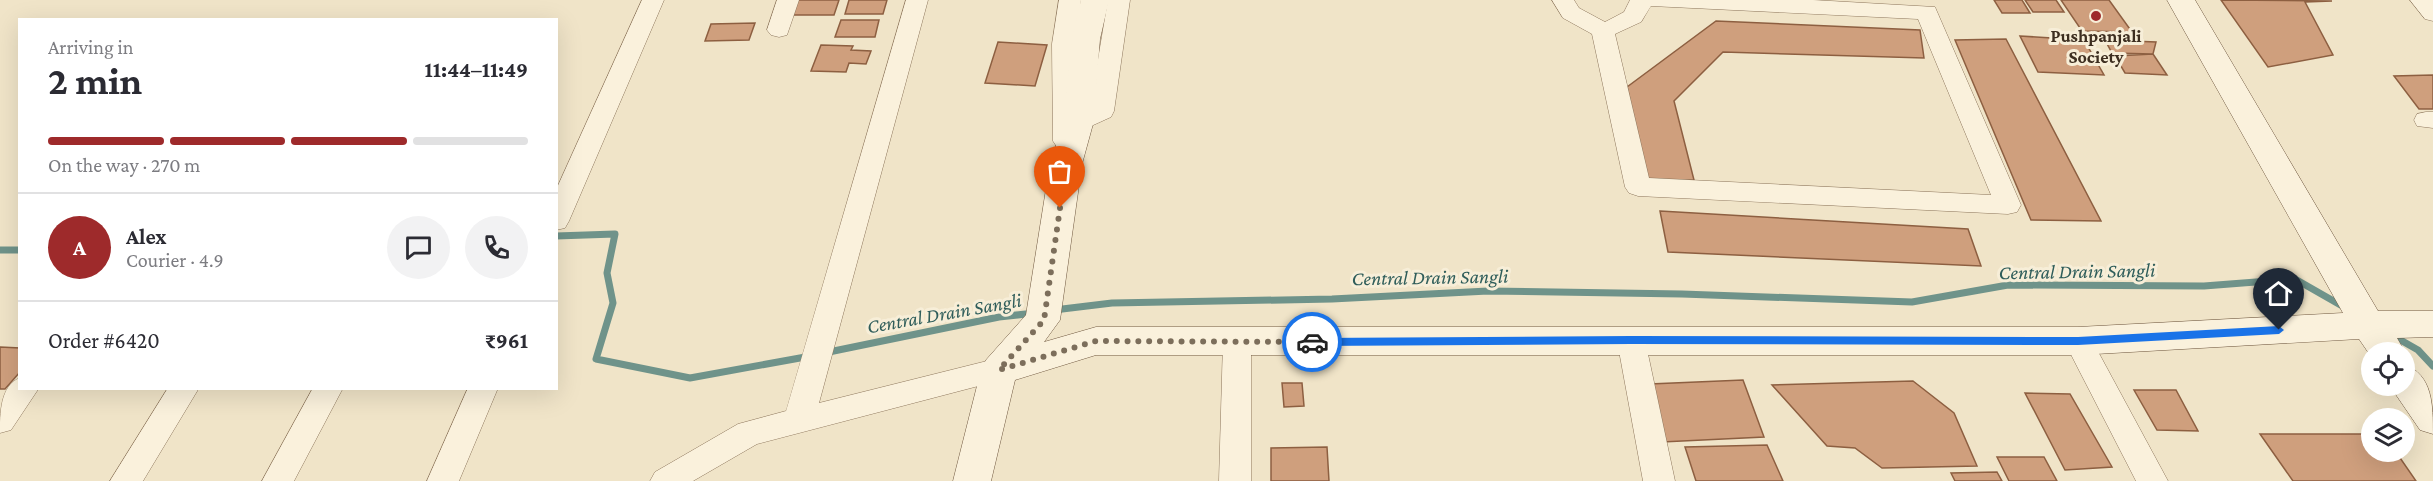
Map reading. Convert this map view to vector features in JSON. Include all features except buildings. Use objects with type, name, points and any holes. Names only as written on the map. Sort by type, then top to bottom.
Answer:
[{"type":"street","points":[[558,216],[653,0]]},
{"type":"street","points":[[779,30],[788,0]]},
{"type":"street","points":[[799,420],[917,0]]},
{"type":"street","points":[[1066,164],[1064,44],[1070,0]]},
{"type":"street","points":[[972,481],[999,370],[1044,320],[1066,164],[1078,124],[1086,39],[1095,0]]},
{"type":"street","points":[[1078,124],[1102,111],[1119,0]]},
{"type":"street","points":[[1563,0],[1571,13],[1603,30],[1629,21],[1640,9],[1641,0]]},
{"type":"street","points":[[1603,30],[1638,187],[2008,205],[1928,12],[1655,0]]},
{"type":"street","points":[[2181,0],[2377,339]]},
{"type":"street","points":[[2421,0],[2433,14]]},
{"type":"street","points":[[666,481],[749,433],[999,370],[1096,341],[2377,339],[2433,324]]},
{"type":"street","points":[[1631,340],[1659,481]]},
{"type":"street","points":[[2078,341],[2151,481]]},
{"type":"street","points":[[1235,481],[1237,342]]},
{"type":"street","points":[[0,421],[23,390]]},
{"type":"street","points":[[126,481],[183,390]]},
{"type":"street","points":[[278,481],[327,390]]},
{"type":"street","points":[[443,481],[482,390]]},
{"type":"street","points":[[2415,394],[2433,420]]},
{"type":"waterway","name":"Central Drain Sangli","points":[[558,236],[615,234],[607,273],[613,303],[596,359],[690,378],[811,356]]},
{"type":"waterway","name":"Central Drain Sangli","points":[[0,250],[18,250]]},
{"type":"waterway","name":"Central Drain Sangli","points":[[1054,310],[1112,303],[1332,299],[1488,291],[1682,294],[1912,302],[2008,285],[2204,286],[2295,279],[2344,307]]},
{"type":"waterway","name":"Central Drain Sangli","points":[[824,353],[999,317],[1035,313]]},
{"type":"waterway","name":"Central Drain Sangli","points":[[2390,334],[2418,350],[2433,366]]},
{"type":"way so far","points":[[1060,208],[1044,320],[999,370],[1096,341],[1312,342]]},
{"type":"place","name":"Pushpanjali Society","points":[[2096,16]]},
{"type":"route","points":[[1312,342],[2078,341],[2279,330]]}]
